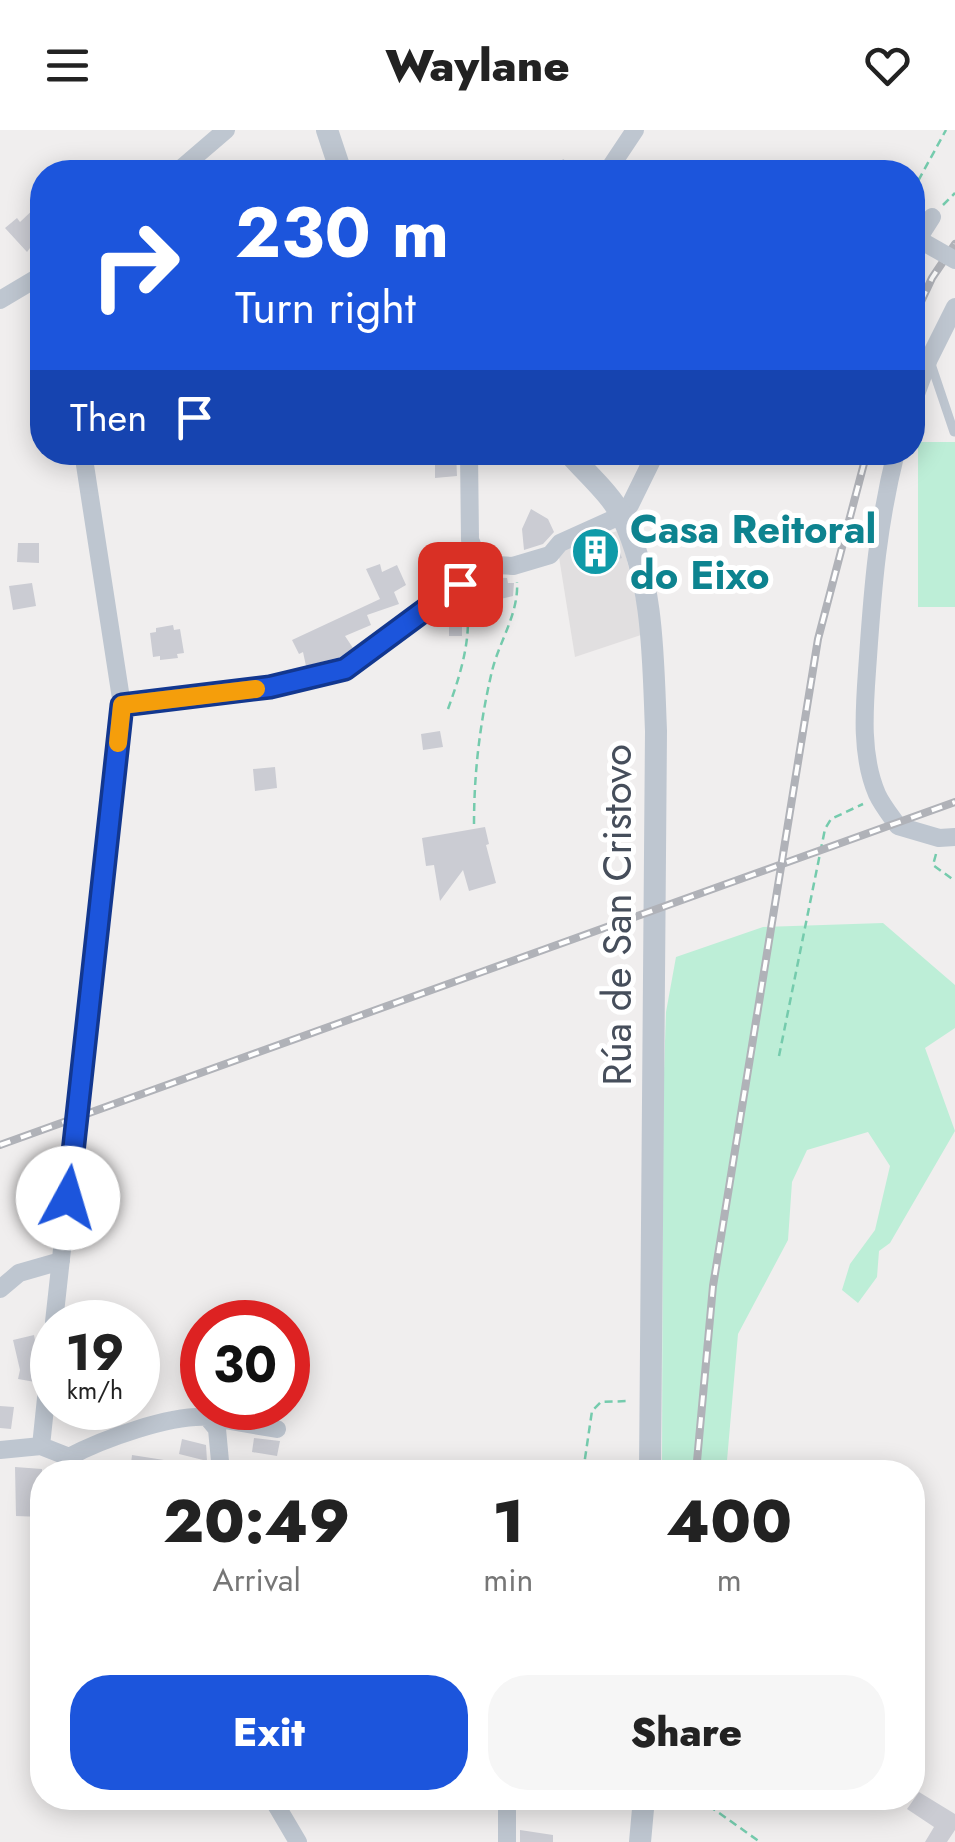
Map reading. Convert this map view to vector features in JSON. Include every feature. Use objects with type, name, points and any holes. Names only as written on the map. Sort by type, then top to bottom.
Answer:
[{"type":"street","points":[[191,160],[226,130]]},
{"type":"street","points":[[327,130],[338,160]]},
{"type":"street","points":[[616,160],[636,130]]},
{"type":"street","points":[[925,228],[932,217]]},
{"type":"street","points":[[925,243],[955,260]]},
{"type":"street","points":[[0,300],[10,298],[30,283]]},
{"type":"street","points":[[925,371],[955,308]]},
{"type":"street","points":[[57,1300],[122,705],[85,465]]},
{"type":"street","points":[[468,465],[470,540],[480,564]]},
{"type":"street","name":"Rúa de San Cristovo","points":[[579,465],[622,515],[642,568],[652,632],[656,732],[650,1460]]},
{"type":"street","points":[[122,705],[270,687],[345,669],[460,584],[480,564],[514,566],[550,555],[560,544],[622,515],[650,465]]},
{"type":"street","points":[[893,465],[881,512],[871,585],[866,753],[877,795],[898,826],[947,837]]},
{"type":"street","points":[[0,1289],[19,1273],[61,1261]]},
{"type":"street","points":[[80,1460],[98,1441],[180,1418]]},
{"type":"street","points":[[42,1446],[44,1430]]},
{"type":"street","points":[[217,1430],[220,1460]]},
{"type":"street","points":[[0,1450],[42,1446],[66,1460]]},
{"type":"street","points":[[279,1810],[298,1842]]},
{"type":"street","points":[[640,1842],[643,1810]]},
{"type":"street","points":[[507,1811],[507,1842]]},
{"type":"lane","points":[[930,358],[954,432]]},
{"type":"path","points":[[925,168],[946,130]]},
{"type":"path","points":[[474,824],[474,778],[481,724],[493,668],[517,598],[514,566]]},
{"type":"path","points":[[448,709],[459,679],[468,610],[460,584]]},
{"type":"path","points":[[779,1056],[825,829],[831,819],[877,795]]},
{"type":"path","points":[[947,837],[933,865],[955,881]]},
{"type":"path","points":[[585,1460],[592,1410],[601,1402],[651,1402]]},
{"type":"path","points":[[715,1810],[760,1842]]},
{"type":"shaded area","points":[[620,530],[644,634],[575,657],[558,551]]},
{"type":"green space","points":[[925,442],[955,442],[955,607],[918,607],[918,465],[925,465]]},
{"type":"green space","points":[[883,923],[955,985],[955,1028],[925,1048],[955,1131],[890,1243],[879,1251],[877,1277],[858,1303],[842,1290],[850,1264],[875,1230],[890,1166],[868,1132],[807,1150],[792,1182],[788,1240],[738,1334],[727,1460],[662,1460],[663,1103],[666,1012],[676,957],[763,927]]},
{"type":"building","points":[[30,213],[27,252],[5,228],[17,218],[20,222]]},
{"type":"building","points":[[435,465],[457,465],[457,476],[435,478]]},
{"type":"building","points":[[531,509],[548,519],[554,532],[543,544],[524,550],[522,529]]},
{"type":"building","name":"Casa Reitoral do Eixo","points":[[612,533],[622,558],[580,571],[574,550]]},
{"type":"building","points":[[18,543],[39,543],[39,563],[17,562]]},
{"type":"building","points":[[380,564],[382,572],[397,565],[406,585],[394,592],[399,604],[367,615],[371,625],[345,636],[353,648],[340,657],[306,666],[303,652],[299,654],[292,640],[380,599],[366,569]]},
{"type":"building","points":[[486,577],[507,578],[508,583],[514,583],[513,596],[492,601],[494,609],[483,610],[476,586]]},
{"type":"building","points":[[32,583],[36,606],[13,610],[9,586]]},
{"type":"building","points":[[462,616],[462,636],[449,636],[449,617]]},
{"type":"building","points":[[173,625],[174,630],[180,629],[184,653],[177,654],[178,658],[153,657],[150,633]]},
{"type":"building","points":[[440,731],[443,747],[423,750],[421,734]]},
{"type":"building","points":[[275,767],[277,788],[255,791],[253,769]]},
{"type":"building","points":[[485,827],[496,883],[469,891],[463,870],[440,901],[434,865],[426,866],[422,838]]},
{"type":"building","points":[[30,1336],[30,1381],[18,1379],[20,1370],[13,1340]]},
{"type":"building","points":[[0,1406],[14,1407],[11,1429],[0,1428]]},
{"type":"building","points":[[254,1438],[280,1441],[277,1456],[252,1452]]},
{"type":"building","points":[[182,1439],[206,1445],[207,1460],[203,1460],[179,1454]]},
{"type":"building","points":[[132,1455],[164,1460],[131,1460]]},
{"type":"building","points":[[15,1467],[30,1468],[30,1517],[16,1516]]},
{"type":"building","points":[[925,1796],[955,1814],[955,1830],[947,1842],[925,1842],[934,1827],[908,1810],[925,1810]]},
{"type":"building","points":[[520,1830],[553,1835],[553,1842],[520,1842]]},
{"type":"railway","points":[[925,293],[955,244]]},
{"type":"railway","points":[[697,1460],[713,1286],[818,639],[864,465]]},
{"type":"railway","points":[[0,1145],[955,802]]},
{"type":"slow traffic","points":[[118,743],[122,705],[256,689]]},
{"type":"place","name":"Casa Reitoral do Eixo","points":[[595,552]]},
{"type":"route","points":[[68,1198],[122,705],[270,687],[345,669],[460,584]]}]
